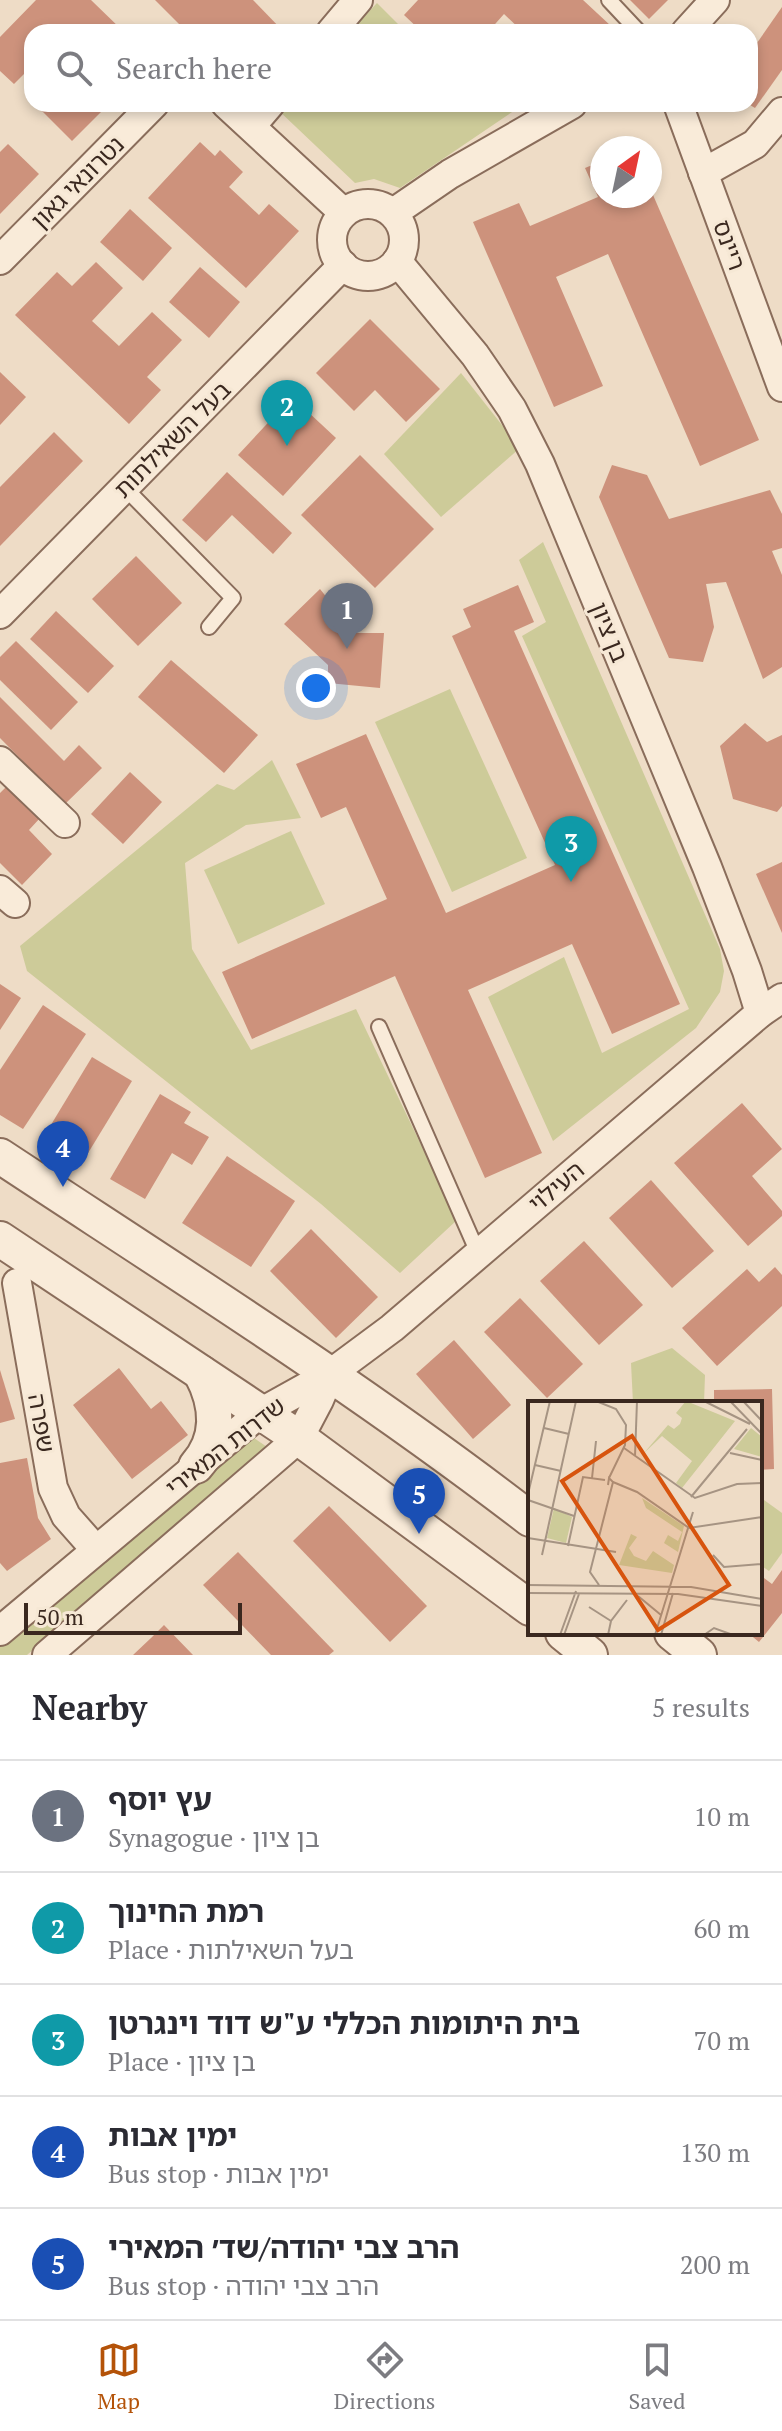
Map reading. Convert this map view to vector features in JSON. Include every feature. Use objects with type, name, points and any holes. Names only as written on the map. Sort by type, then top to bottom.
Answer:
[{"type":"street","points":[[338,24],[358,0]]},
{"type":"street","points":[[693,24],[715,0]]},
{"type":"street","name":"נטרונאי גאון","points":[[0,260],[146,112]]},
{"type":"street","points":[[393,213],[450,174],[558,112]]},
{"type":"street","name":"ריינס","points":[[681,112],[782,387]]},
{"type":"street","points":[[703,173],[755,144],[782,112]]},
{"type":"street","points":[[261,115],[344,213]]},
{"type":"street","points":[[370,204],[382,206],[393,213],[404,237],[403,250],[397,261],[379,274],[366,275],[343,265],[333,247],[332,235],[344,213],[358,205],[370,204]]},
{"type":"street","name":"בן ציון","points":[[397,261],[475,355],[512,409],[540,464],[747,971],[775,1010]]},
{"type":"street","name":"בעל השאילתות","points":[[0,614],[343,265]]},
{"type":"street","points":[[0,761],[65,823]]},
{"type":"street","name":"העילוי","points":[[330,1374],[392,1328],[478,1253],[775,1010]]},
{"type":"street","points":[[0,1156],[330,1374],[528,1517]]},
{"type":"street","points":[[0,1239],[299,1438],[528,1607]]},
{"type":"street","name":"שפרה","points":[[17,1283],[53,1488],[66,1516],[96,1550]]},
{"type":"street","points":[[196,1466],[209,1450],[215,1419],[211,1394],[201,1373]]},
{"type":"street","name":"שדרות המאירי","points":[[0,1631],[260,1413],[330,1374]]},
{"type":"street","name":"שדרות המאירי","points":[[47,1655],[299,1438],[330,1374]]},
{"type":"street","points":[[565,1635],[590,1655]]},
{"type":"street","points":[[674,1635],[699,1655]]},
{"type":"lane","points":[[609,0],[632,24]]},
{"type":"lane","points":[[124,487],[233,598],[209,627]]},
{"type":"lane","points":[[379,1027],[478,1253]]},
{"type":"shaded area","points":[[377,3],[398,24],[357,24]]},
{"type":"shaded area","points":[[280,112],[512,112],[400,188],[374,179],[355,183]]},
{"type":"shaded area","points":[[461,373],[520,448],[441,517],[384,454]]},
{"type":"shaded area","points":[[543,542],[720,949],[724,971],[720,992],[696,1028],[553,1141],[488,997],[564,957],[602,1053],[689,1009],[522,636],[546,622],[519,560]]},
{"type":"shaded area","points":[[450,689],[527,858],[452,892],[375,722]]},
{"type":"shaded area","points":[[272,760],[301,818],[246,825],[185,863],[192,949],[251,1050],[356,1009],[457,1220],[400,1273],[321,1204],[27,971],[20,946],[217,784],[234,790]]},
{"type":"shaded area","points":[[291,831],[325,904],[238,944],[204,870]]},
{"type":"shaded area","points":[[672,1348],[705,1375],[704,1401],[633,1401],[631,1363]]},
{"type":"shaded area","points":[[247,1433],[267,1447],[27,1655],[0,1655],[0,1640]]},
{"type":"shaded area","points":[[762,1498],[782,1513],[782,1553],[769,1571],[762,1566]]},
{"type":"building","points":[[36,0],[91,0],[116,24],[24,24],[24,74],[14,84],[0,71],[0,37]]},
{"type":"building","points":[[155,0],[253,0],[276,24],[179,24]]},
{"type":"building","points":[[418,0],[583,0],[609,24],[515,24],[504,14],[495,24],[414,24],[404,15]]},
{"type":"building","points":[[630,0],[668,0],[649,19]]},
{"type":"building","points":[[782,7],[782,70],[758,104],[758,42]]},
{"type":"building","points":[[43,112],[101,112],[72,141]]},
{"type":"building","points":[[200,142],[215,156],[220,150],[243,172],[229,187],[259,215],[269,204],[299,231],[246,288],[148,198]]},
{"type":"building","points":[[8,144],[39,174],[0,214],[0,152]]},
{"type":"building","points":[[590,200],[590,208],[659,208],[759,440],[700,466],[608,254],[556,277],[603,386],[554,407],[473,222],[519,203],[530,226]]},
{"type":"building","points":[[130,209],[172,248],[143,281],[100,242]]},
{"type":"building","points":[[96,262],[123,288],[92,321],[119,346],[152,312],[182,340],[147,377],[161,390],[129,424],[15,315],[57,272],[72,286]]},
{"type":"building","points":[[200,267],[240,302],[209,338],[169,302]]},
{"type":"building","points":[[370,319],[440,389],[406,422],[375,390],[354,411],[316,373]]},
{"type":"building","points":[[0,372],[26,397],[0,425]]},
{"type":"building","points":[[292,397],[336,438],[283,496],[238,455]]},
{"type":"building","points":[[54,432],[83,461],[0,546],[0,487]]},
{"type":"building","points":[[360,455],[434,529],[375,588],[301,515]]},
{"type":"building","points":[[612,465],[647,475],[669,519],[770,490],[782,514],[782,548],[772,551],[782,575],[782,667],[763,679],[726,582],[706,584],[714,627],[703,662],[669,658],[599,497]]},
{"type":"building","points":[[227,472],[292,533],[273,554],[232,515],[206,542],[182,520]]},
{"type":"building","points":[[136,556],[182,603],[138,646],[92,599]]},
{"type":"building","points":[[518,585],[534,622],[514,631],[680,1004],[612,1034],[572,944],[468,990],[542,1153],[485,1178],[395,976],[252,1039],[222,972],[387,899],[346,807],[321,818],[296,764],[366,734],[446,913],[555,865],[452,636],[471,627],[463,609]]},
{"type":"building","points":[[320,589],[355,633],[384,633],[380,688],[328,683],[328,665],[284,624]]},
{"type":"building","points":[[56,611],[114,666],[88,693],[30,639]]},
{"type":"building","points":[[16,641],[78,702],[51,730],[0,680],[0,657]]},
{"type":"building","points":[[171,660],[258,735],[224,773],[138,697]]},
{"type":"building","points":[[0,697],[64,761],[79,745],[102,768],[65,804],[0,738]]},
{"type":"building","points":[[745,723],[767,742],[782,735],[782,806],[777,812],[733,799],[720,746]]},
{"type":"building","points":[[130,772],[162,802],[123,844],[91,814]]},
{"type":"building","points":[[7,786],[40,818],[29,830],[52,854],[22,885],[0,863],[0,793]]},
{"type":"building","points":[[782,862],[782,933],[756,874]]},
{"type":"building","points":[[0,984],[21,998],[0,1030]]},
{"type":"building","points":[[43,1005],[86,1034],[23,1129],[0,1115],[0,1070]]},
{"type":"building","points":[[92,1057],[132,1081],[85,1158],[46,1133]]},
{"type":"building","points":[[160,1094],[191,1112],[184,1123],[209,1137],[192,1165],[172,1153],[145,1199],[110,1179]]},
{"type":"building","points":[[742,1103],[782,1149],[752,1176],[782,1211],[782,1216],[748,1246],[674,1163]]},
{"type":"building","points":[[227,1156],[295,1201],[251,1267],[182,1223]]},
{"type":"building","points":[[651,1180],[714,1251],[672,1288],[609,1218]]},
{"type":"building","points":[[311,1229],[378,1297],[336,1338],[270,1271]]},
{"type":"building","points":[[584,1241],[643,1305],[599,1345],[540,1281]]},
{"type":"building","points":[[775,1267],[782,1275],[782,1306],[717,1366],[682,1328],[747,1269],[759,1282]]},
{"type":"building","points":[[520,1298],[583,1364],[547,1398],[484,1332]]},
{"type":"building","points":[[454,1340],[511,1405],[473,1439],[416,1374]]},
{"type":"building","points":[[119,1368],[151,1409],[161,1401],[188,1435],[132,1479],[73,1405]]},
{"type":"building","points":[[0,1370],[15,1419],[0,1423]]},
{"type":"building","points":[[772,1389],[774,1469],[762,1470],[762,1401],[714,1401],[714,1390]]},
{"type":"building","points":[[27,1458],[38,1518],[51,1539],[7,1571],[0,1563],[0,1463]]},
{"type":"building","points":[[329,1506],[427,1606],[390,1642],[293,1541]]},
{"type":"building","points":[[238,1552],[334,1651],[329,1655],[271,1655],[203,1585]]},
{"type":"building","points":[[782,1570],[782,1613],[759,1642],[750,1635],[762,1635],[762,1576],[772,1584]]},
{"type":"building","points":[[164,1625],[193,1655],[133,1655],[151,1638]]},
{"type":"place","name":"רמת החינוך","points":[[287,446]]},
{"type":"place","name":"עץ יוסף","points":[[347,649]]},
{"type":"place","name":"בית היתומות הכללי ע\"ש דוד וינגרטן","points":[[571,882]]},
{"type":"place","name":"ימין אבות","points":[[63,1187]]},
{"type":"place","name":"הרב צבי יהודה/שד׳ המאירי","points":[[419,1534]]}]
